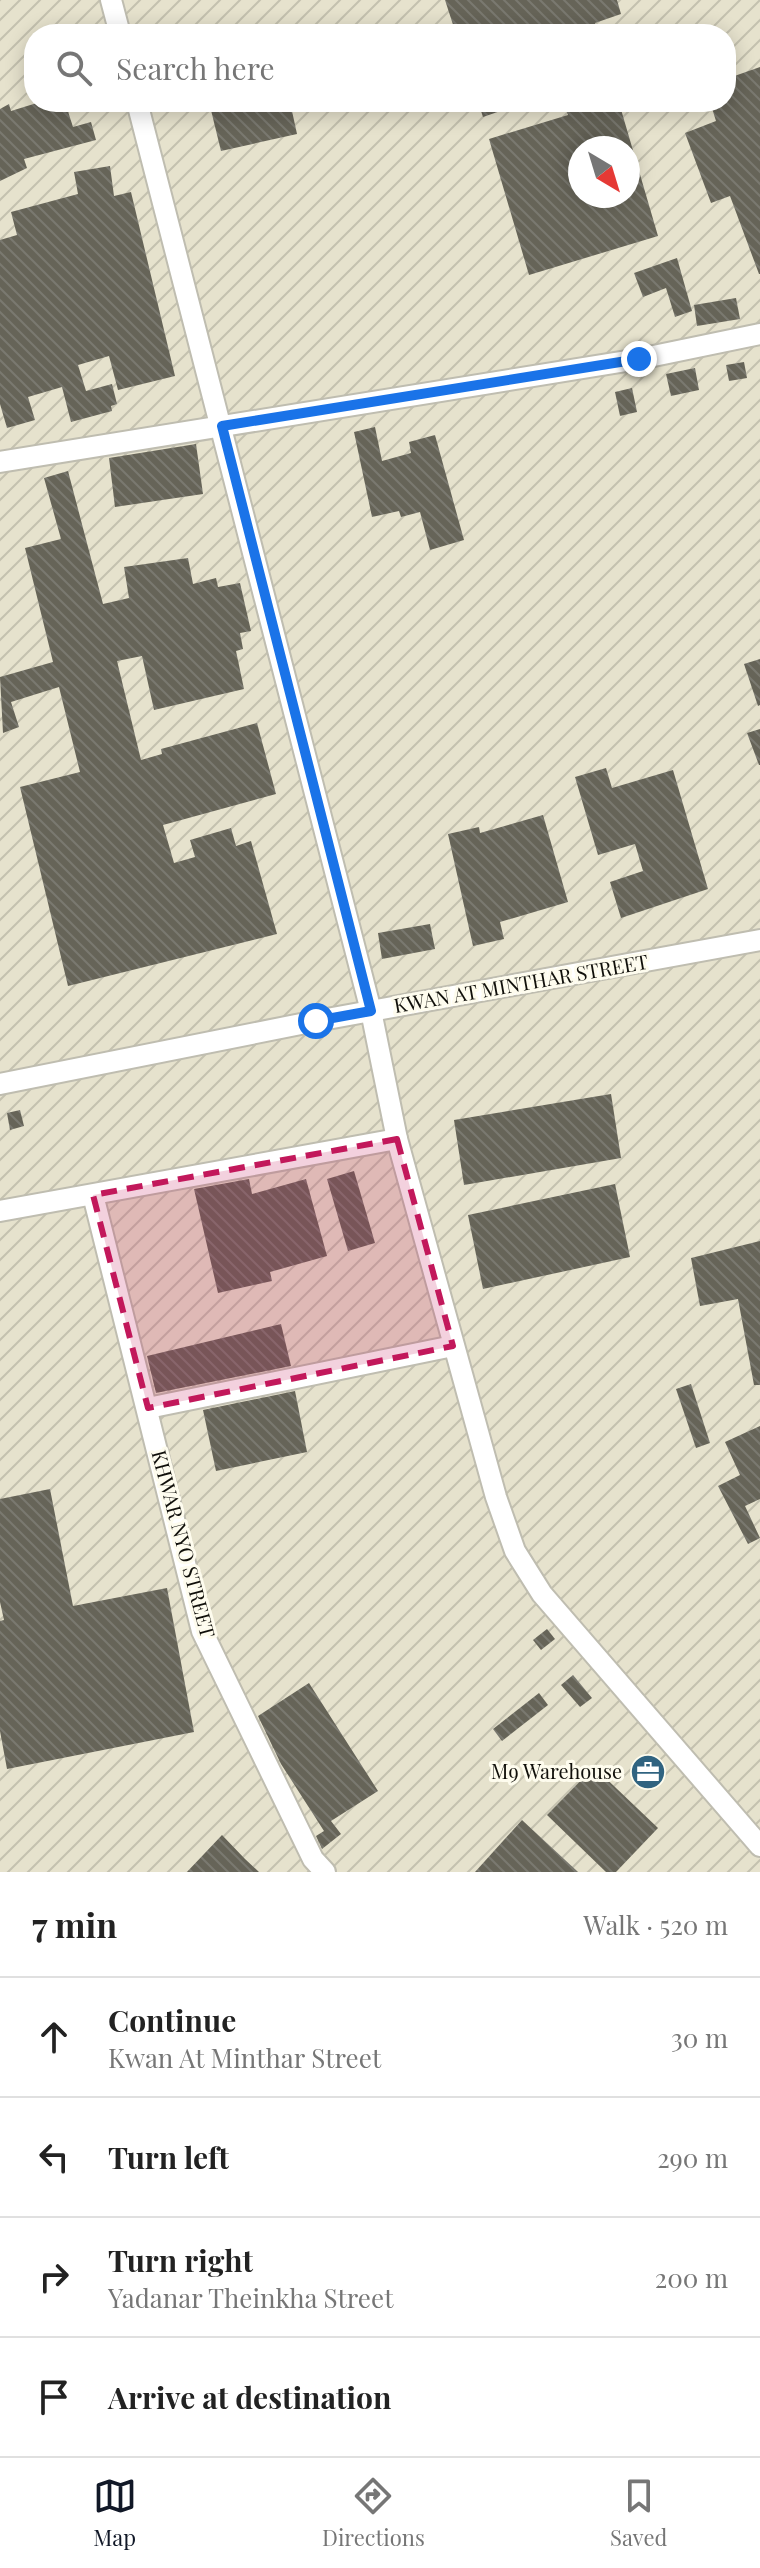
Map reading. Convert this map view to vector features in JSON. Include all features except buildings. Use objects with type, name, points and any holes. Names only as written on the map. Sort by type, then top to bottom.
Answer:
[{"type":"street","points":[[111,0],[117,24]]},
{"type":"street","points":[[140,112],[371,1011],[397,1139],[453,1346],[515,1551],[542,1594],[760,1846]]},
{"type":"street","points":[[0,462],[639,359],[760,334]]},
{"type":"street","name":"KWAN AT MINTHAR STREET","points":[[0,1084],[371,1011],[760,940]]},
{"type":"street","points":[[0,1211],[397,1139]]},
{"type":"street","name":"KHWAR NYO STREET","points":[[93,1195],[202,1631],[313,1859],[325,1872]]},
{"type":"street","points":[[148,1408],[453,1346]]},
{"type":"highlighted area","points":[[397,1139],[453,1346],[148,1408],[93,1195]]},
{"type":"shaded area","points":[[0,0],[760,0],[760,1872],[0,1872]]},
{"type":"place","name":"M9 Warehouse","points":[[648,1772]]},
{"type":"route","points":[[316,1021],[371,1011],[222,426],[639,359]]}]
